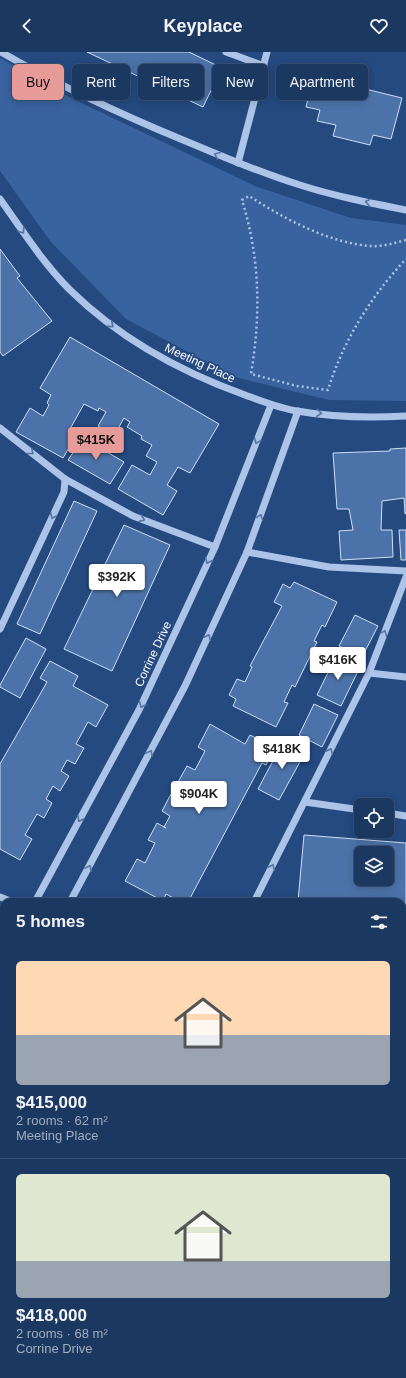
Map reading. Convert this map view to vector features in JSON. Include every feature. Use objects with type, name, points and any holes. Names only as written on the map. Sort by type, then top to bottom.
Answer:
[{"type":"street","points":[[1,52],[52,81],[123,115],[238,163],[300,185],[368,203],[406,210]]},
{"type":"street","points":[[226,52],[259,64]]},
{"type":"street","points":[[264,64],[267,52]]},
{"type":"street","points":[[238,163],[255,100]]},
{"type":"street","name":"Meeting Place","points":[[0,199],[31,243],[70,290],[116,328],[170,363],[219,386],[271,405],[298,411],[375,418],[406,416]]},
{"type":"street","name":"Corrine Drive","points":[[36,898],[139,710],[215,548],[271,405]]},
{"type":"street","points":[[72,898],[185,686],[247,552],[298,411]]},
{"type":"street","points":[[0,428],[65,479],[133,516],[215,548]]},
{"type":"street","points":[[0,630],[64,492],[65,479]]},
{"type":"street","points":[[247,552],[329,567],[406,571]]},
{"type":"street","points":[[256,898],[369,673],[406,577]]},
{"type":"street","points":[[369,673],[406,677]]},
{"type":"street","points":[[305,802],[354,809]]},
{"type":"street","points":[[394,815],[406,816]]},
{"type":"path","points":[[406,240],[384,245],[358,244],[332,237],[285,219],[249,196],[242,200],[250,227],[258,277],[257,342],[251,374],[297,386],[328,390],[350,336],[369,304],[406,259]]},
{"type":"shaded area","points":[[0,58],[12,65],[12,100],[64,100],[64,94],[72,98],[72,100],[75,100],[255,186],[351,218],[406,225],[406,401],[329,400],[235,377],[126,319],[51,242],[0,171]]},
{"type":"building","points":[[87,52],[189,52],[214,64],[212,64],[212,89],[203,107],[188,100],[204,100],[204,64],[138,64],[138,76],[130,72],[130,64],[112,64]]},
{"type":"building","points":[[368,90],[402,98],[391,139],[373,135],[370,145],[333,136],[336,125],[317,121],[320,110],[306,107],[308,100],[368,100]]},
{"type":"building","points":[[0,249],[20,276],[17,278],[52,321],[3,356],[0,352]]},
{"type":"building","points":[[70,337],[219,424],[190,473],[178,467],[167,485],[177,491],[163,515],[118,489],[132,465],[150,475],[157,462],[146,456],[152,445],[141,439],[142,436],[127,427],[130,422],[124,418],[114,436],[98,426],[106,412],[99,408],[98,411],[84,404],[70,429],[77,434],[63,458],[16,432],[30,408],[43,416],[49,405],[47,403],[51,395],[40,388]]},
{"type":"building","points":[[83,438],[124,462],[110,484],[68,460]]},
{"type":"building","points":[[406,448],[406,513],[405,514],[404,498],[382,501],[381,530],[392,530],[393,557],[341,560],[339,531],[353,530],[349,509],[337,509],[333,453],[390,451],[390,449]]},
{"type":"building","points":[[74,501],[97,511],[40,634],[17,624]]},
{"type":"building","points":[[124,525],[170,545],[112,671],[64,649]]},
{"type":"building","points":[[399,530],[406,530],[406,560],[401,560]]},
{"type":"building","points":[[294,582],[337,602],[325,627],[322,625],[314,641],[317,642],[295,687],[292,685],[284,702],[288,703],[276,727],[233,706],[236,699],[229,695],[237,679],[245,682],[252,667],[250,666],[282,606],[274,602],[283,584],[290,588]]},
{"type":"building","points":[[355,615],[378,626],[362,657],[339,646]]},
{"type":"building","points":[[26,638],[46,649],[20,698],[0,687],[0,685]]},
{"type":"building","points":[[336,656],[360,667],[341,706],[317,695]]},
{"type":"building","points":[[50,661],[78,676],[73,686],[108,705],[96,727],[88,722],[76,744],[84,748],[75,764],[67,760],[61,771],[69,776],[60,791],[53,786],[46,799],[52,803],[44,818],[37,814],[25,835],[32,839],[20,860],[0,849],[0,764],[47,682],[40,678]]},
{"type":"building","points":[[314,704],[338,715],[322,747],[299,735]]},
{"type":"building","points":[[210,724],[245,744],[250,735],[275,748],[266,765],[262,763],[190,898],[174,898],[166,894],[164,898],[157,898],[125,881],[137,859],[145,863],[155,843],[148,840],[157,823],[164,827],[170,816],[162,811],[171,794],[180,799],[186,786],[178,782],[187,766],[195,770],[205,751],[198,747]]},
{"type":"building","points":[[284,740],[306,751],[279,800],[258,789]]},
{"type":"building","points":[[304,835],[406,843],[406,898],[298,898]]}]
